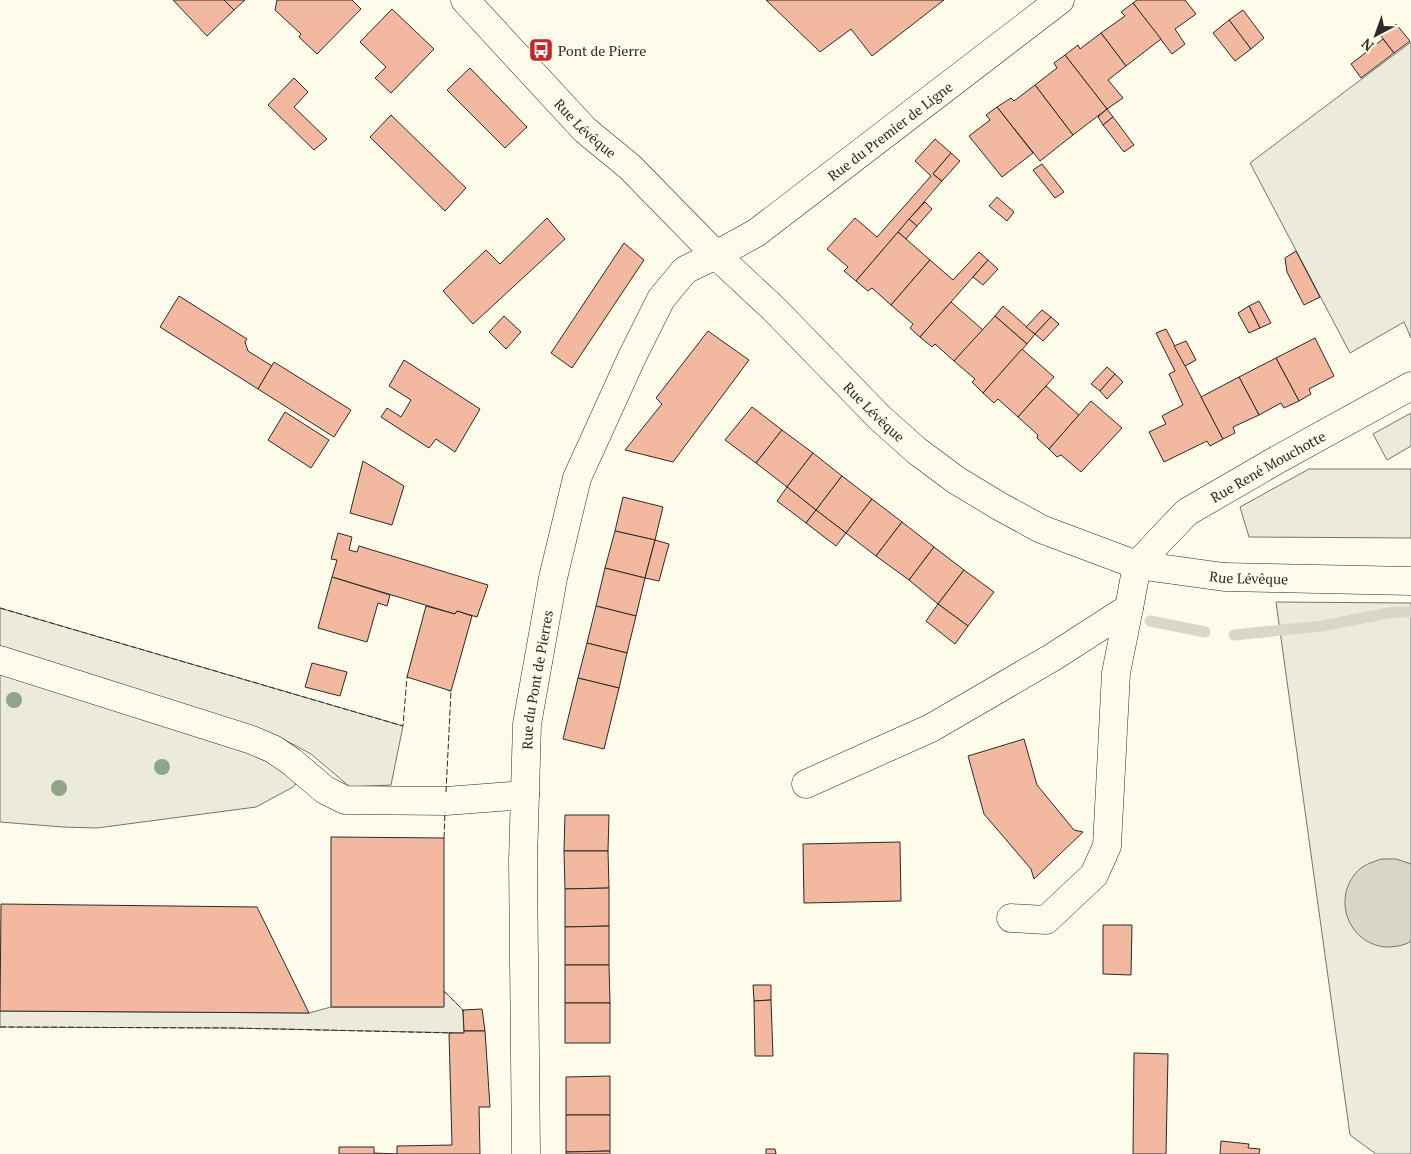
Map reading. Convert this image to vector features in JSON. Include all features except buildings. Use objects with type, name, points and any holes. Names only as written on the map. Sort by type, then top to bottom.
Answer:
[{"type":"street","name":"Rue Lévêque","points":[[464,0],[585,130],[630,167],[880,418],[917,451],[956,480],[1042,529],[1137,565],[1224,577],[1411,581]]},
{"type":"street","name":"Rue du Premier de Ligne","points":[[716,255],[756,233],[1060,0]]},
{"type":"street","name":"Rue du Pont de Pierres","points":[[526,1154],[523,871],[527,724],[553,578],[577,478],[632,357],[662,299],[685,270],[716,255]]},
{"type":"street","name":"Rue René Mouchotte","points":[[1137,565],[1187,512],[1411,386]]},
{"type":"street","points":[[1011,918],[1046,920],[1094,875],[1107,846],[1116,673],[1137,565]]},
{"type":"street","points":[[806,784],[931,728],[1053,657],[1129,608]]},
{"type":"street","points":[[0,660],[252,740],[292,762],[325,790],[345,800],[446,801],[525,795]]},
{"type":"shaded area","points":[[1411,42],[1411,338],[1404,322],[1350,353],[1250,163]]},
{"type":"shaded area","points":[[1411,413],[1411,446],[1387,460],[1373,434]]},
{"type":"shaded area","points":[[1309,469],[1411,469],[1411,538],[1249,537],[1240,507]]},
{"type":"shaded area","points":[[1276,602],[1411,603],[1411,1154],[1376,1154],[1350,1135]]},
{"type":"shaded area","points":[[0,608],[403,726],[391,785],[350,787],[311,754],[263,730],[0,649]]},
{"type":"shaded area","points":[[0,668],[260,753],[298,782],[293,787],[256,807],[97,828],[0,822]]},
{"type":"shaded area","points":[[1382,859],[1396,859],[1411,864],[1411,941],[1399,946],[1385,947],[1372,944],[1362,938],[1348,919],[1345,908],[1345,896],[1348,885],[1355,874],[1364,866]]},
{"type":"shaded area","points":[[444,991],[463,1010],[464,1033],[232,1028],[0,1027],[0,1011],[309,1013],[331,1007],[443,1007]]},
{"type":"waterway","points":[[1234,635],[1322,626],[1394,612],[1411,612]]},
{"type":"waterway","points":[[1150,621],[1205,632]]},
{"type":"fence","points":[[0,608],[403,726],[408,678]]},
{"type":"fence","points":[[446,792],[451,691],[449,691]]},
{"type":"fence","points":[[444,838],[445,812]]},
{"type":"fence","points":[[444,991],[463,1012]]},
{"type":"fence","points":[[0,1027],[232,1028],[452,1033]]},
{"type":"place","name":"Pont de Pierre","points":[[541,50]]}]
